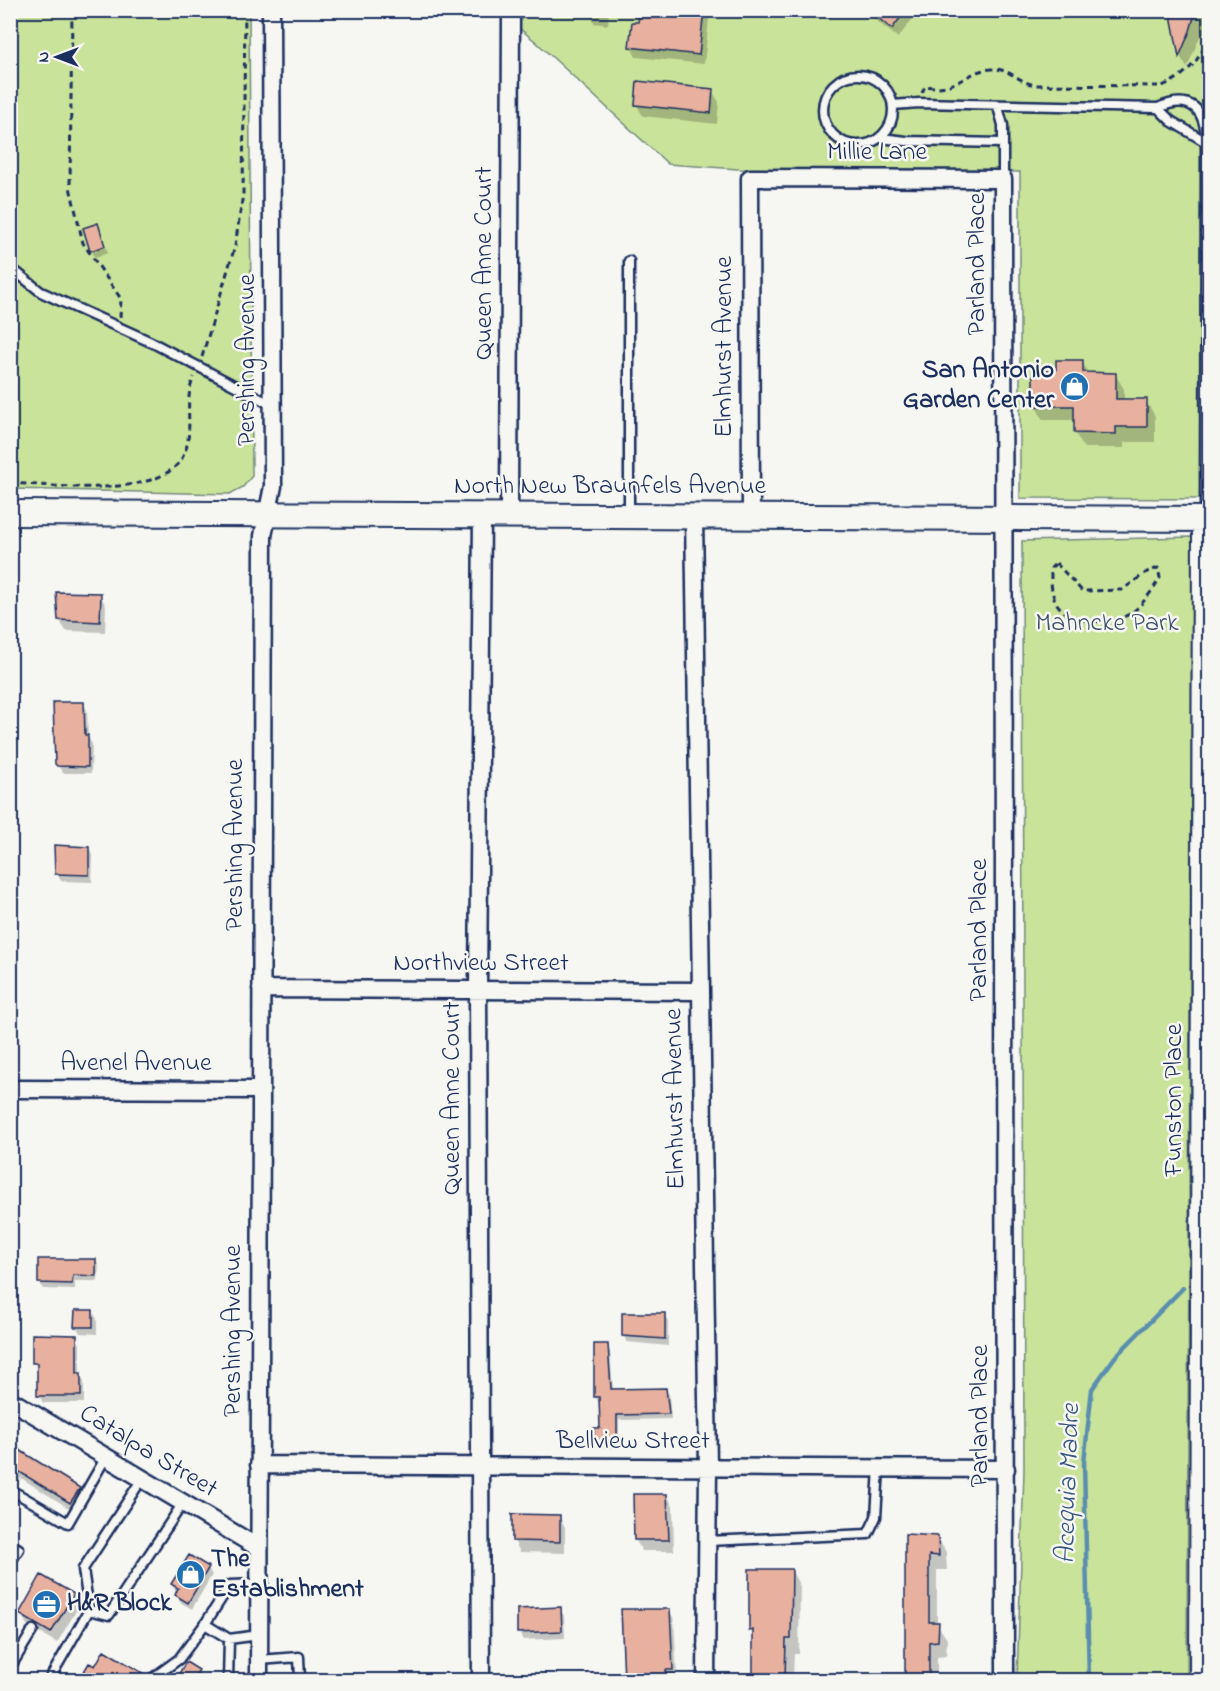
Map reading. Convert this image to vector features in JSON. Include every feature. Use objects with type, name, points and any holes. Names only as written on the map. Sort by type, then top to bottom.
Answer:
[{"type":"street","name":"Pershing Avenue","points":[[259,1680],[263,536],[273,486],[274,406],[271,10]]},
{"type":"street","name":"Queen Anne Court","points":[[509,515],[511,10]]},
{"type":"street","name":"Millie Lane","points":[[750,178],[1003,179]]},
{"type":"street","name":"Elmhurst Avenue","points":[[750,178],[751,516]]},
{"type":"street","name":"Parland Place","points":[[1003,179],[1005,1680]]},
{"type":"street","name":"North New Braunfels Avenue","points":[[10,513],[1207,519]]},
{"type":"street","name":"Queen Anne Court","points":[[481,1680],[478,990],[482,515]]},
{"type":"street","name":"Elmhurst Avenue","points":[[694,516],[708,1467],[706,1680]]},
{"type":"street","name":"Funston Place","points":[[1202,1680],[1207,519]]},
{"type":"street","name":"Northview Street","points":[[261,989],[700,992]]},
{"type":"street","name":"Avenel Avenue","points":[[10,1089],[261,1090]]},
{"type":"street","name":"Catalpa Street","points":[[10,1400],[259,1548]]},
{"type":"street","name":"Bellview Street","points":[[259,1465],[1006,1469]]},
{"type":"lane","points":[[881,138],[888,128],[893,105],[890,94],[882,84],[861,75],[839,80],[825,98],[824,121],[837,139],[859,146],[881,138],[906,141],[1003,143]]},
{"type":"lane","points":[[893,105],[919,103],[998,107],[1158,108],[1181,102],[1193,106],[1206,124],[1207,519]]},
{"type":"lane","points":[[998,107],[1003,125],[1003,179]]},
{"type":"lane","points":[[1158,108],[1171,121],[1206,142]]},
{"type":"lane","points":[[629,261],[629,516]]},
{"type":"lane","points":[[10,267],[41,292],[200,367],[274,406]]},
{"type":"lane","points":[[18,1494],[68,1523],[106,1457]]},
{"type":"lane","points":[[707,1541],[868,1534],[876,1517],[879,1468]]},
{"type":"lane","points":[[49,1680],[89,1610],[83,1569],[142,1479]]},
{"type":"lane","points":[[89,1610],[109,1615],[183,1503]]},
{"type":"lane","points":[[10,1544],[19,1549],[10,1563]]},
{"type":"lane","points":[[150,1680],[179,1659],[230,1585],[258,1584]]},
{"type":"lane","points":[[205,1624],[229,1639],[259,1635]]},
{"type":"lane","points":[[10,1668],[33,1630]]},
{"type":"lane","points":[[228,1680],[229,1639]]},
{"type":"lane","points":[[259,1660],[299,1657],[300,1680]]},
{"type":"path","points":[[72,10],[73,114],[70,187],[83,243],[121,299],[119,328]]},
{"type":"path","points":[[10,483],[114,488],[142,482],[165,473],[181,460],[188,441],[188,408],[192,382],[200,367],[232,256],[243,194],[245,10]]},
{"type":"path","points":[[919,103],[925,86],[949,86],[982,70],[993,68],[1003,70],[1021,81],[1036,85],[1162,86],[1175,81],[1200,58],[1209,37]]},
{"type":"path","points":[[1056,563],[1083,591],[1122,590],[1147,572],[1158,568],[1160,578],[1135,611],[1124,617],[1086,621],[1058,606],[1051,590],[1051,568],[1056,563]]},
{"type":"green space","points":[[11,11],[249,11],[252,476],[243,487],[230,494],[11,489]]},
{"type":"green space","points":[[498,11],[1209,11],[1209,499],[1020,498],[1020,172],[738,169],[668,164],[535,41]]},
{"type":"green space","name":"Mahncke Park","points":[[1192,537],[1187,1680],[1017,1680],[1024,1471],[1022,541]]},
{"type":"building","points":[[640,10],[704,10],[699,55],[629,47],[632,22],[638,22]]},
{"type":"building","points":[[868,10],[906,10],[892,29]]},
{"type":"building","points":[[1170,10],[1196,10],[1179,57]]},
{"type":"building","points":[[637,81],[713,89],[711,113],[635,105]]},
{"type":"building","points":[[98,223],[105,246],[90,251],[83,228]]},
{"type":"building","name":"San Antonio Garden Center","points":[[1056,360],[1083,360],[1083,372],[1116,373],[1116,399],[1147,399],[1147,427],[1116,427],[1116,434],[1074,433],[1074,406],[1033,406],[1033,371],[1056,371]]},
{"type":"building","points":[[56,592],[101,593],[100,622],[58,620]]},
{"type":"building","points":[[53,702],[84,702],[85,735],[88,735],[88,767],[57,766],[55,764]]},
{"type":"building","points":[[54,845],[89,847],[89,875],[55,874]]},
{"type":"building","points":[[38,1259],[96,1259],[96,1276],[73,1275],[72,1284],[38,1283]]},
{"type":"building","points":[[75,1310],[93,1310],[93,1327],[74,1327]]},
{"type":"building","points":[[622,1313],[665,1313],[665,1339],[622,1336]]},
{"type":"building","points":[[32,1334],[77,1335],[77,1373],[81,1373],[81,1396],[37,1396],[37,1363],[32,1363]]},
{"type":"building","points":[[594,1344],[608,1344],[611,1389],[666,1388],[669,1414],[617,1415],[617,1442],[594,1443],[594,1428],[600,1428],[599,1397],[594,1397]]},
{"type":"building","points":[[10,1444],[80,1488],[70,1503],[10,1466]]},
{"type":"building","points":[[633,1494],[667,1494],[669,1540],[634,1540]]},
{"type":"building","points":[[512,1514],[560,1515],[560,1542],[512,1541]]},
{"type":"building","points":[[905,1534],[938,1536],[939,1556],[929,1555],[929,1622],[939,1622],[938,1641],[929,1642],[929,1680],[905,1680]]},
{"type":"building","name":"The Establishment","points":[[189,1555],[209,1567],[188,1603],[175,1595],[178,1588],[171,1584]]},
{"type":"building","points":[[749,1569],[792,1569],[791,1639],[786,1639],[785,1680],[753,1680],[753,1630],[749,1631]]},
{"type":"building","name":"H&R Block","points":[[41,1575],[74,1594],[51,1633],[19,1614]]},
{"type":"building","points":[[561,1607],[562,1631],[517,1633],[517,1609]]},
{"type":"building","points":[[621,1609],[670,1609],[673,1670],[666,1670],[666,1680],[624,1680]]},
{"type":"building","points":[[104,1650],[146,1675],[144,1680],[79,1680],[89,1663],[95,1666]]},
{"type":"building","points":[[186,1662],[199,1670],[192,1680],[175,1680]]},
{"type":"waterway","name":"Acequia Madre","points":[[1089,1680],[1084,1462],[1092,1389],[1115,1357],[1183,1288]]},
{"type":"place","name":"San Antonio Garden Center","points":[[1075,386]]},
{"type":"place","name":"The Establishment","points":[[190,1575]]},
{"type":"place","name":"H&R Block","points":[[46,1604]]}]
